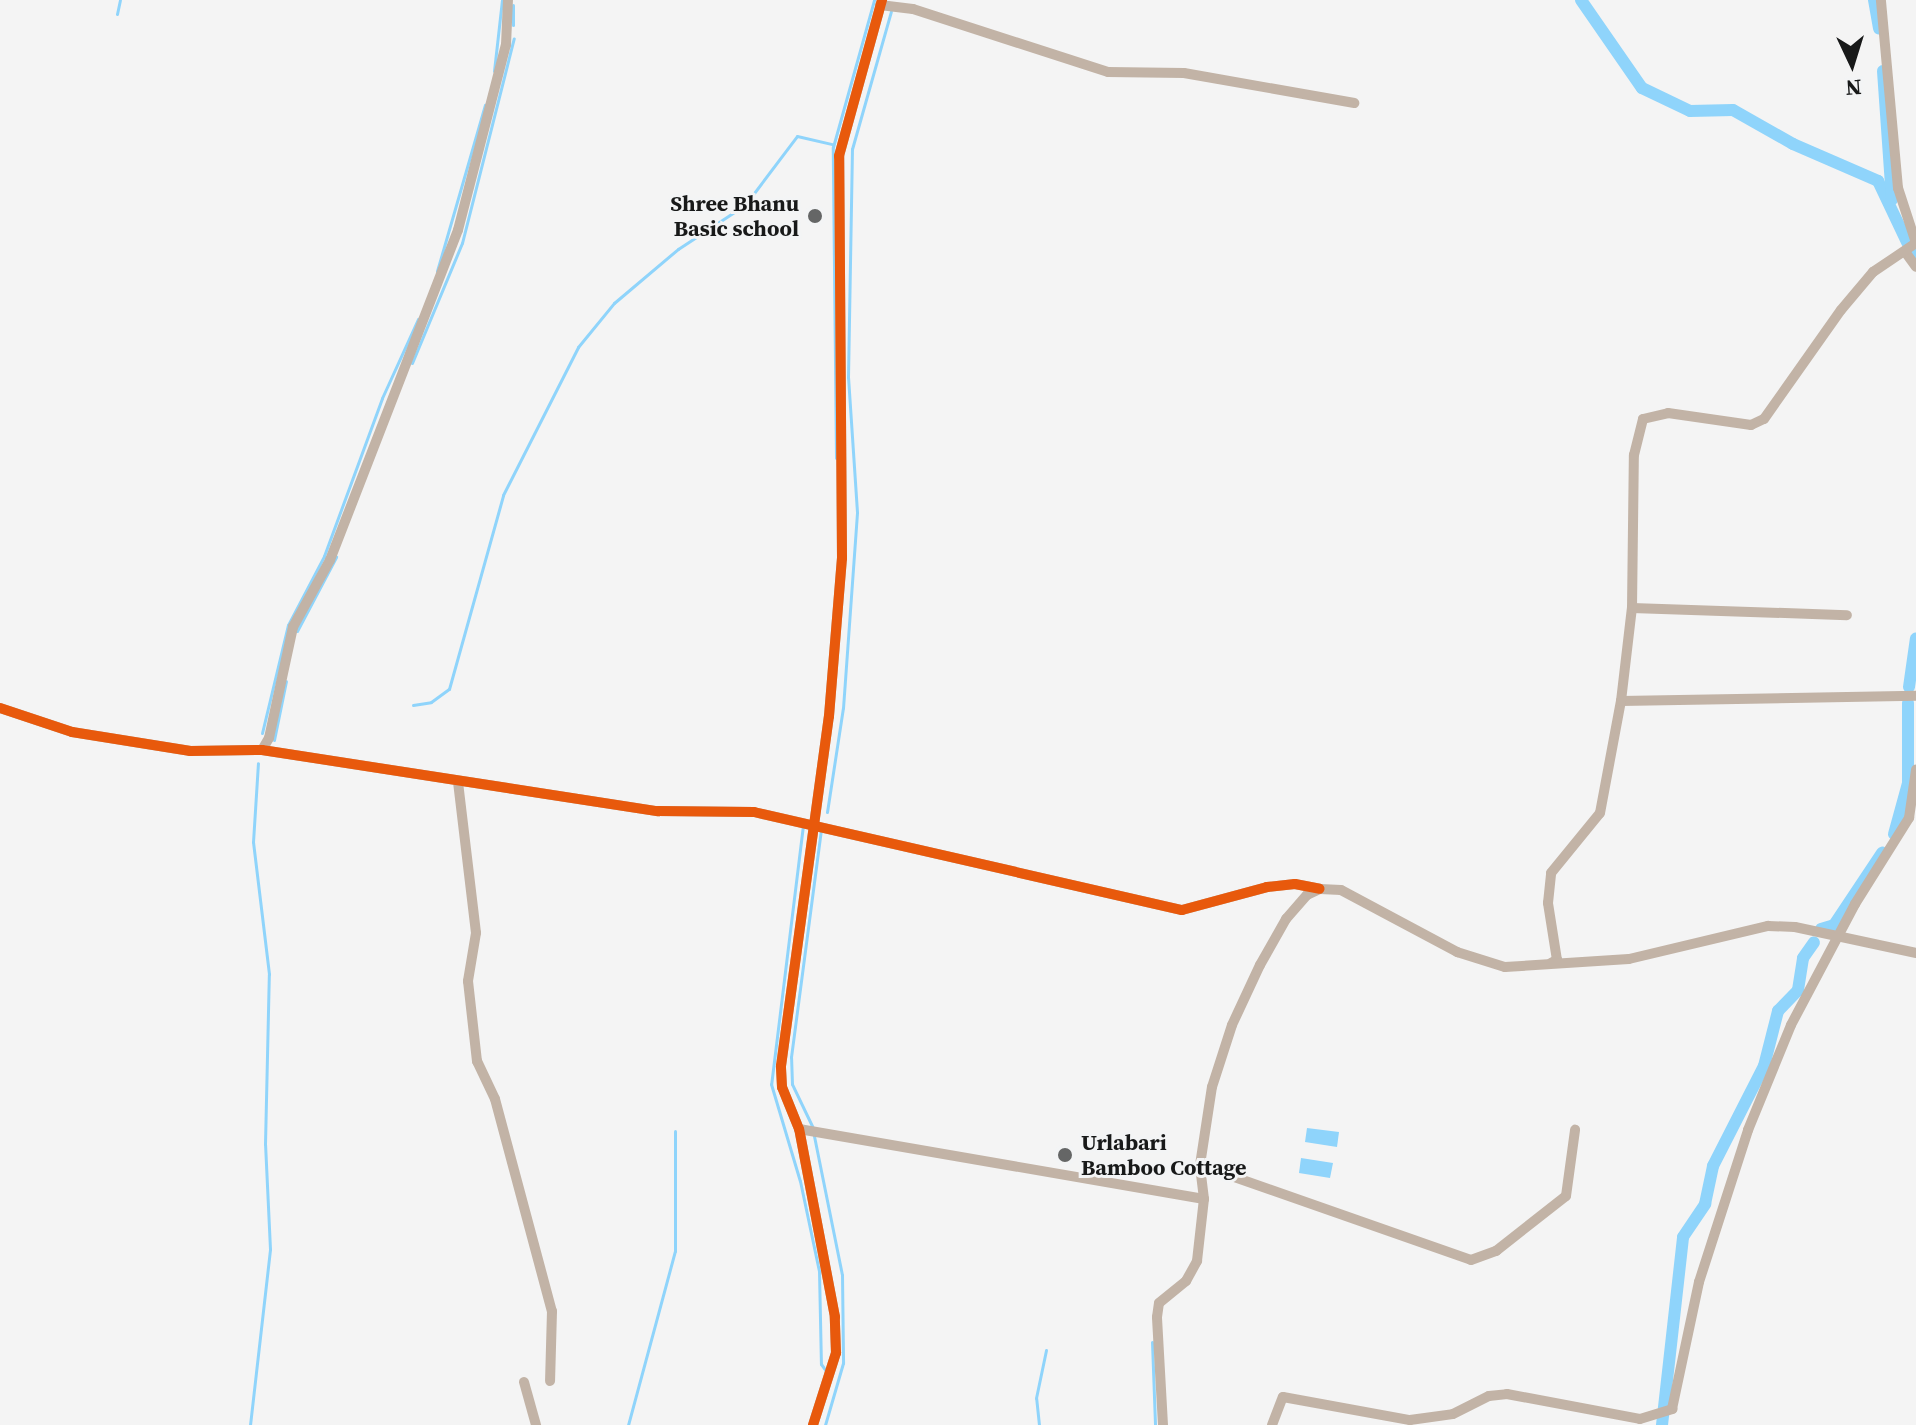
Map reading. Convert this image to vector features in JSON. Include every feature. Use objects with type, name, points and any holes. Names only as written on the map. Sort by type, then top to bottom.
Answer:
[{"type":"street","points":[[262,750],[269,738],[293,627],[330,560],[458,230],[506,45],[508,0]]},
{"type":"street","points":[[1551,963],[1557,960],[1548,903],[1551,873],[1600,813],[1621,701],[1632,608],[1634,455],[1643,419],[1668,413],[1751,425],[1764,419],[1841,310],[1873,272],[1906,253],[1916,240],[1898,188],[1881,0]]},
{"type":"street","points":[[813,1425],[836,1353],[835,1317],[799,1129],[782,1087],[781,1066],[815,825],[842,558],[839,156],[881,3],[913,9],[1108,72],[1184,73],[1354,103]]},
{"type":"street","points":[[1906,253],[1916,267]]},
{"type":"street","points":[[1632,608],[1847,615]]},
{"type":"street","points":[[1621,701],[1916,696]]},
{"type":"street","points":[[0,708],[33,721],[190,751],[262,750],[658,811],[721,809],[815,825],[1182,910],[1267,887],[1295,884],[1355,896],[1447,947],[1484,961],[1525,967],[1629,959],[1768,926],[1837,936],[1916,953]]},
{"type":"street","points":[[1272,1425],[1283,1397],[1410,1420],[1453,1414],[1489,1396],[1507,1394],[1640,1419],[1654,1412],[1668,1411],[1673,1406],[1719,1209],[1791,1025],[1837,936],[1909,818],[1916,770]]},
{"type":"street","points":[[458,782],[476,933],[468,981],[477,1061],[495,1099],[552,1311],[550,1381]]},
{"type":"street","points":[[1163,1425],[1159,1303],[1193,1272],[1204,1199],[1200,1165],[1212,1087],[1232,1025],[1286,919],[1320,889]]},
{"type":"street","points":[[799,1129],[1204,1199]]},
{"type":"street","points":[[1200,1165],[1471,1260],[1496,1251],[1566,1196],[1575,1130]]},
{"type":"street","points":[[524,1382],[536,1425]]},
{"type":"water","points":[[1307,1128],[1339,1132],[1337,1147],[1305,1142]]},
{"type":"water","points":[[1301,1158],[1333,1163],[1330,1178],[1299,1173]]},
{"type":"waterway","points":[[117,14],[120,0]]},
{"type":"waterway","points":[[494,71],[502,0]]},
{"type":"waterway","points":[[836,458],[833,147],[874,0]]},
{"type":"waterway","points":[[1581,0],[1642,88],[1690,111],[1733,110],[1793,144],[1878,181],[1907,242]]},
{"type":"waterway","points":[[1874,0],[1879,29]]},
{"type":"waterway","points":[[513,5],[513,25]]},
{"type":"waterway","points":[[827,812],[843,708],[857,512],[848,377],[852,149],[891,11]]},
{"type":"waterway","points":[[412,363],[462,243],[514,38]]},
{"type":"waterway","points":[[1883,71],[1892,200]]},
{"type":"waterway","points":[[437,271],[485,105]]},
{"type":"waterway","points":[[413,705],[431,702],[449,689],[503,495],[578,347],[614,303],[678,249],[745,205],[797,136],[832,144]]},
{"type":"waterway","points":[[1912,252],[1916,257]]},
{"type":"waterway","points":[[262,733],[288,625],[324,556],[382,398],[418,319]]},
{"type":"waterway","points":[[297,631],[336,557]]},
{"type":"waterway","points":[[1909,687],[1916,638]]},
{"type":"waterway","points":[[274,740],[286,681]]},
{"type":"waterway","points":[[1894,834],[1908,783],[1908,703]]},
{"type":"waterway","points":[[250,1425],[270,1249],[265,1144],[269,974],[253,842],[258,763]]},
{"type":"waterway","points":[[803,825],[771,1084],[800,1181],[819,1271],[821,1364],[826,1371]]},
{"type":"waterway","points":[[813,1128],[792,1084],[791,1057],[821,830]]},
{"type":"waterway","points":[[1821,929],[1834,925],[1882,853]]},
{"type":"waterway","points":[[1662,1425],[1683,1237],[1705,1204],[1713,1166],[1764,1066],[1778,1011],[1798,990],[1803,958],[1814,942]]},
{"type":"waterway","points":[[628,1425],[675,1251],[675,1131]]},
{"type":"waterway","points":[[814,1136],[842,1275],[843,1363],[825,1425]]},
{"type":"waterway","points":[[1152,1342],[1155,1425]]},
{"type":"waterway","points":[[1039,1425],[1036,1398],[1046,1350]]},
{"type":"cycle path","points":[[813,1425],[836,1353],[835,1317],[799,1129],[782,1087],[781,1066],[829,716],[842,558],[839,156],[882,0]]},
{"type":"cycle path","points":[[0,708],[72,732],[190,751],[262,750],[658,811],[754,812],[1182,910],[1267,887],[1295,884],[1320,889]]},
{"type":"place","name":"Shree Bhanu Basic school","points":[[815,216]]},
{"type":"place","name":"Urlabari Bamboo Cottage","points":[[1065,1155]]}]
